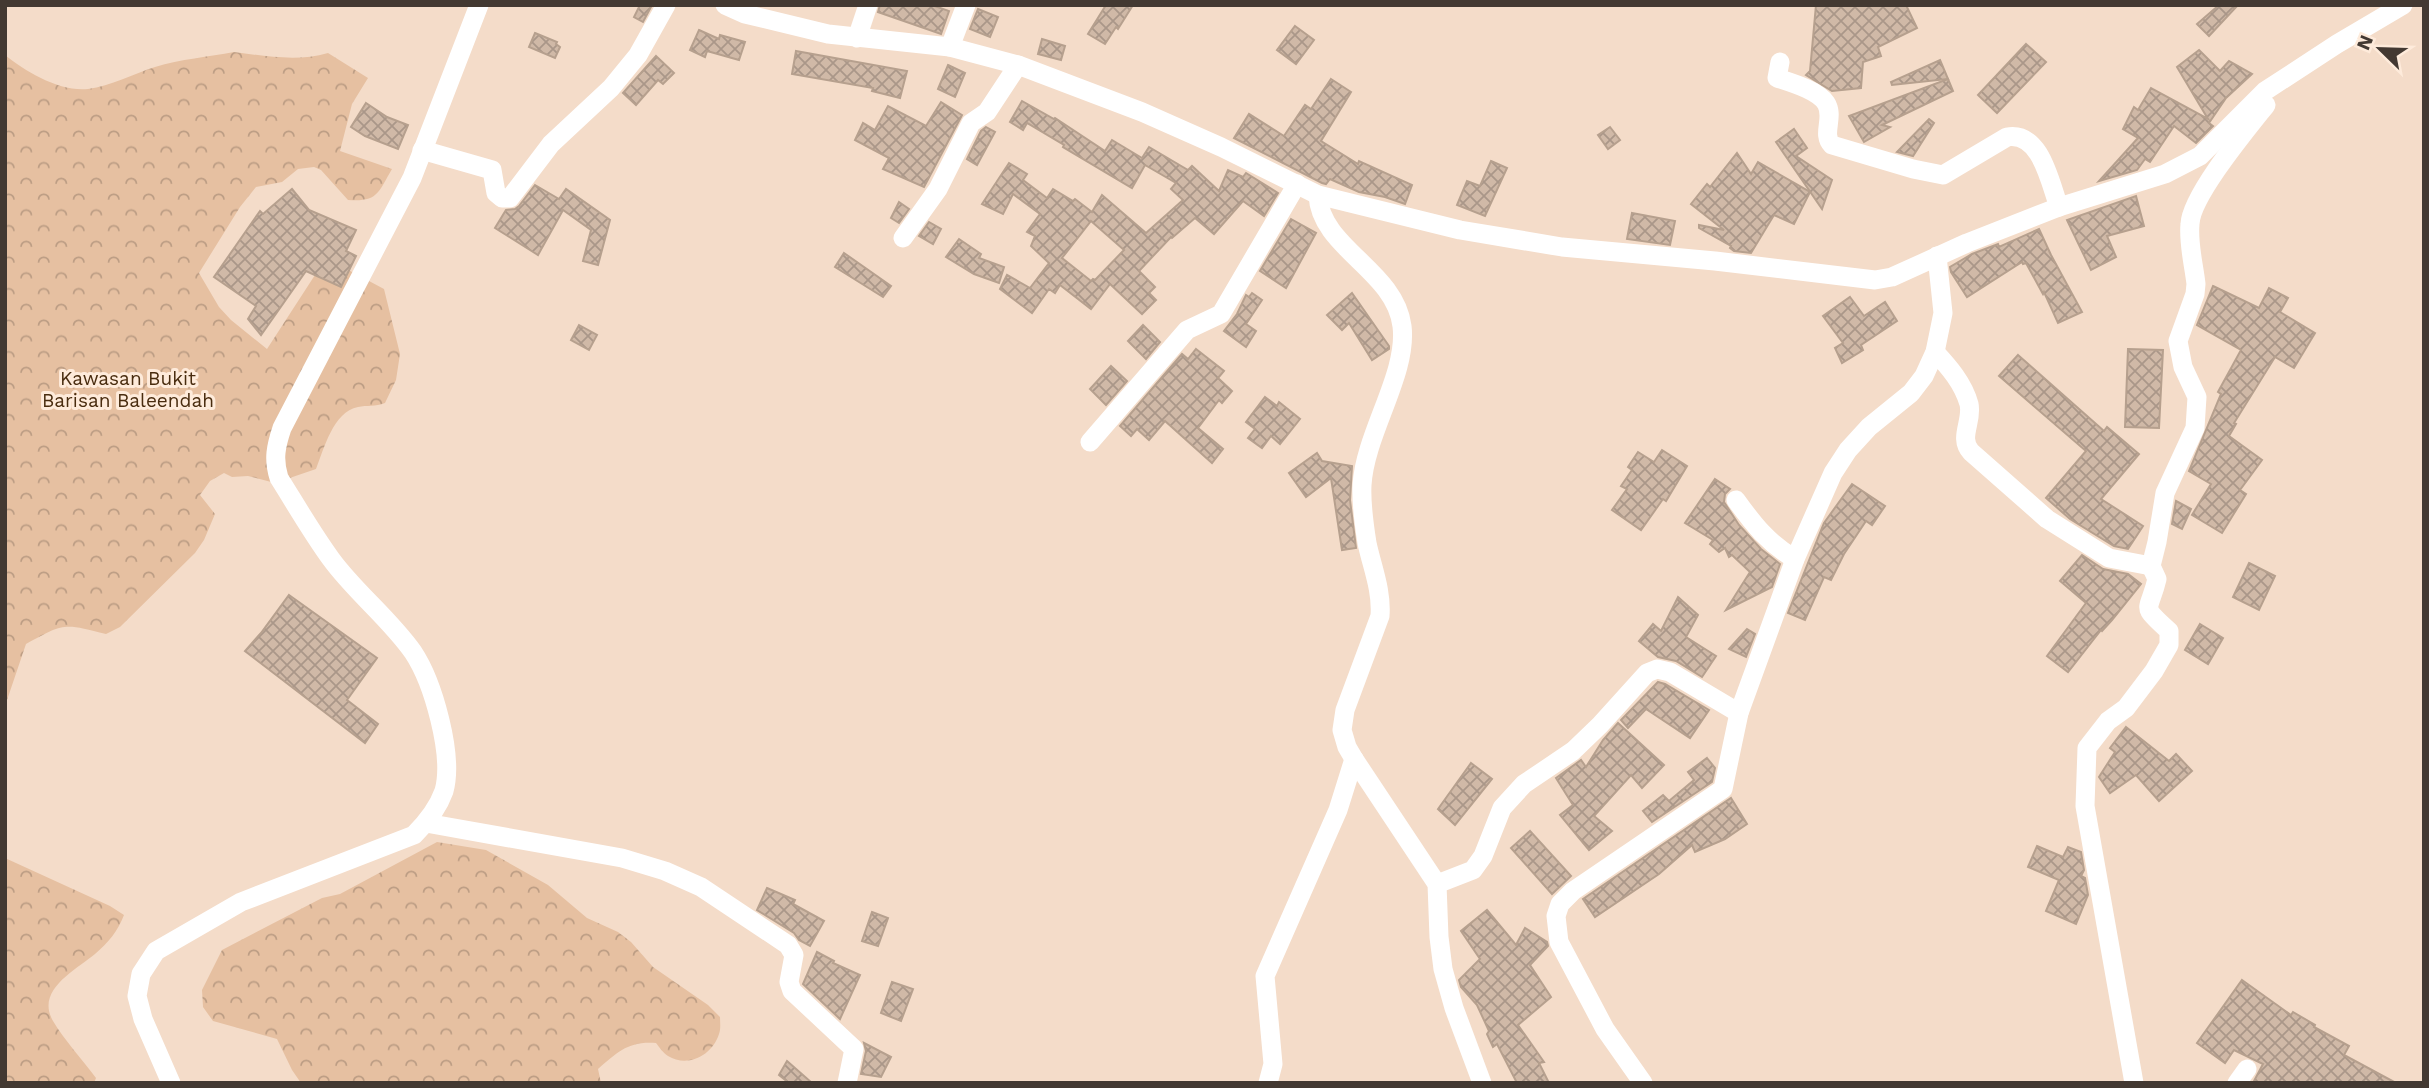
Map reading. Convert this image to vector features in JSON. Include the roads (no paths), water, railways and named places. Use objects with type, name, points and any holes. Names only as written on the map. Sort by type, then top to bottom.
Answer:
[{"type":"street","points":[[172,1083],[143,1019],[137,996],[141,974],[156,951],[241,902],[414,835],[426,823],[439,803],[444,789],[447,767],[434,701],[423,671],[413,652],[383,615],[332,561],[279,478],[274,463],[275,447],[282,428],[412,178],[479,5]]},
{"type":"street","points":[[422,150],[492,170],[496,193],[502,198],[510,198],[551,144],[611,88],[638,55],[666,5]]},
{"type":"street","points":[[725,5],[745,14],[797,27],[858,38],[950,47],[1017,65],[1142,112],[1318,195],[1460,230],[1562,247],[1715,261],[1863,281],[1892,277],[2059,207],[2180,167],[2200,156],[2265,91],[2403,5]]},
{"type":"street","points":[[858,38],[868,5]]},
{"type":"street","points":[[950,47],[965,5]]},
{"type":"street","points":[[1780,62],[1777,78],[1820,97],[1827,104],[1830,113],[1828,141],[1832,145],[1943,175],[2007,137],[2018,135],[2029,142],[2040,155],[2059,207]]},
{"type":"street","points":[[903,238],[938,189],[971,123],[987,112],[1017,65]]},
{"type":"street","points":[[2134,1083],[2084,797],[2087,748],[2108,721],[2126,708],[2154,671],[2169,645],[2169,631],[2150,614],[2147,605],[2157,579],[2151,566],[2165,494],[2195,428],[2197,397],[2183,367],[2178,341],[2196,284],[2190,221],[2231,149],[2266,105],[2269,96],[2265,91]]},
{"type":"street","points":[[1090,442],[1187,330],[1221,314],[1226,308],[1297,184]]},
{"type":"street","points":[[1318,195],[1319,210],[1329,227],[1382,283],[1393,301],[1402,325],[1402,353],[1368,452],[1362,484],[1367,543],[1381,600],[1380,616],[1345,710],[1342,730],[1354,759],[1437,884],[1443,969],[1454,1008],[1482,1083]]},
{"type":"street","points":[[1643,1083],[1605,1029],[1559,942],[1556,916],[1560,904],[1573,891],[1723,789],[1739,713],[1795,559],[1838,462],[1869,427],[1911,393],[1924,376],[1935,352],[1942,313],[1937,256]]},
{"type":"street","points":[[1935,352],[1951,369],[1969,406],[1965,439],[1971,452],[2047,519],[2109,558],[2151,566]]},
{"type":"street","points":[[1736,500],[1774,547],[1795,559]]},
{"type":"street","points":[[1437,884],[1473,870],[1483,856],[1502,808],[1524,784],[1582,742],[1647,673],[1657,669],[1670,672],[1739,713]]},
{"type":"street","points":[[1260,1083],[1270,1073],[1265,976],[1338,810],[1354,759]]},
{"type":"street","points":[[426,823],[622,858],[665,871],[701,887],[788,945],[794,955],[789,982],[792,991],[854,1049],[847,1083]]},
{"type":"park label","name":"Kawasan Bukit Barisan Baleendah","points":[[128,389]]}]
